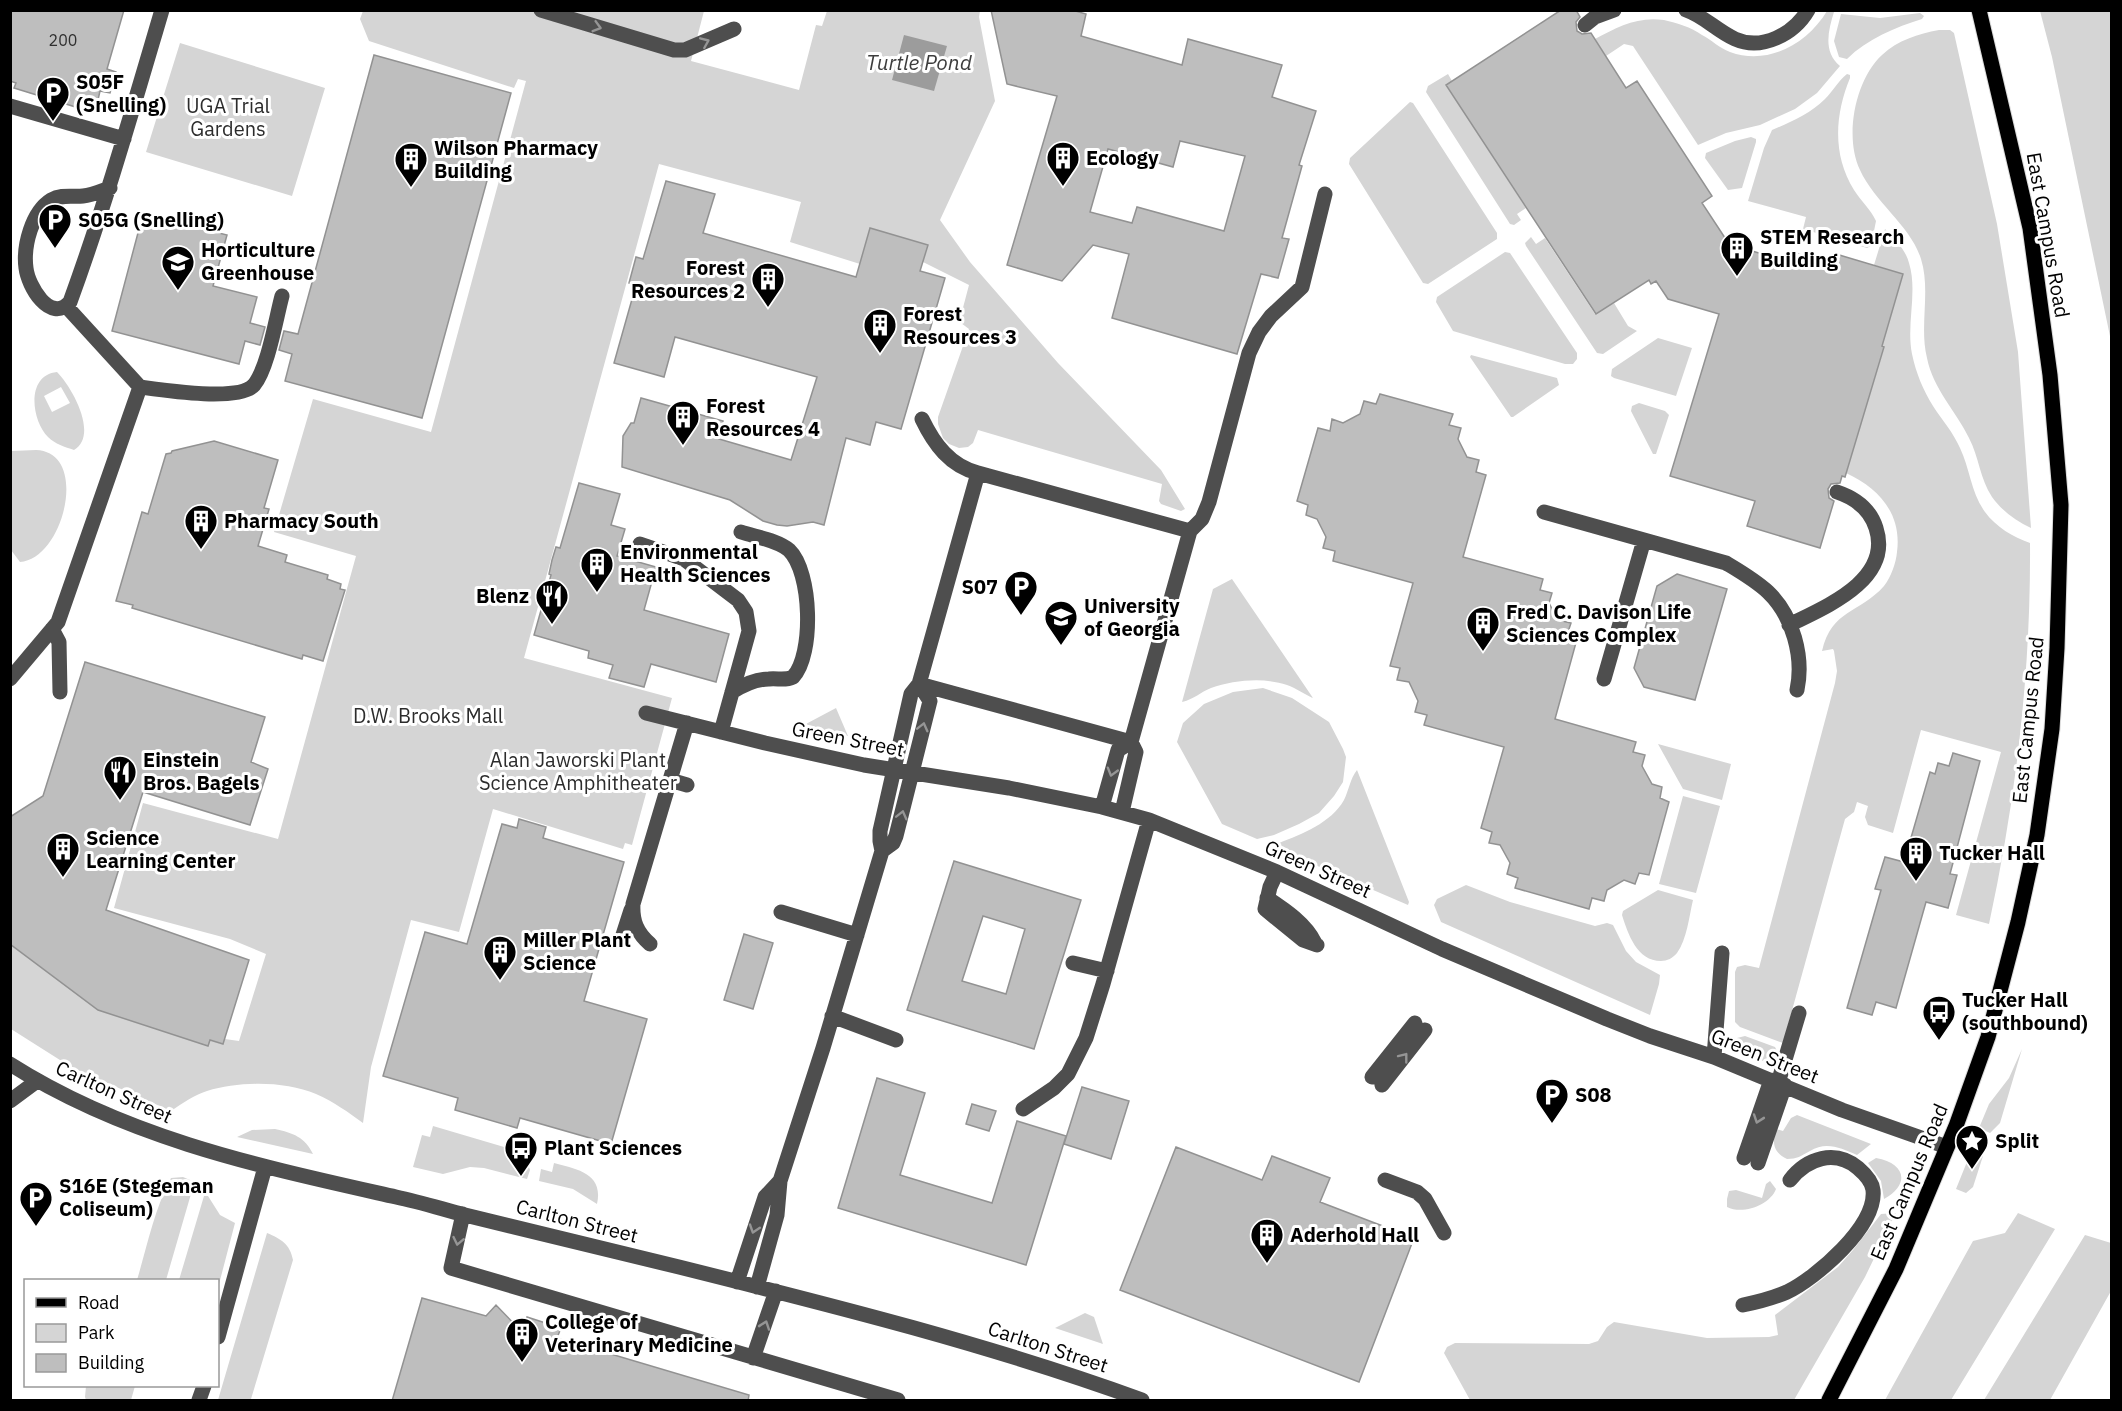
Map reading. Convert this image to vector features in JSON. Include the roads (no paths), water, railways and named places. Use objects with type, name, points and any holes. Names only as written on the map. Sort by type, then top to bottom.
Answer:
[{"type":"main road","name":"East Campus Road","points":[[1829,1401],[1896,1269],[1947,1147],[1988,1037],[2037,835],[2052,729],[2058,636],[2061,505],[2050,375],[2030,228],[1979,10]]},
{"type":"street","points":[[110,188],[92,195],[59,196],[42,208],[32,228],[25,258],[30,282],[37,294],[49,306],[59,309],[70,302],[110,188],[162,10]]},
{"type":"street","points":[[541,10],[674,50],[685,50],[734,29]]},
{"type":"street","points":[[1585,24],[1595,17],[1614,10]]},
{"type":"street","points":[[1686,10],[1737,40],[1749,42],[1775,39],[1787,33],[1798,24],[1808,10]]},
{"type":"street","points":[[10,106],[124,139]]},
{"type":"street","points":[[1122,812],[1136,752],[1131,742],[1190,531],[1202,519],[1209,502],[1252,345],[1271,316],[1302,287],[1325,195]]},
{"type":"street","points":[[66,306],[140,387],[236,394],[255,384],[262,371],[282,296]]},
{"type":"street","points":[[10,679],[58,622],[140,387]]},
{"type":"street","points":[[922,419],[928,433],[943,453],[958,465],[1190,531]]},
{"type":"street","points":[[757,1287],[777,1215],[780,1181],[882,851],[879,841],[880,831],[911,694],[919,684],[978,472]]},
{"type":"street","points":[[1789,625],[1822,608],[1865,579],[1877,558],[1879,545],[1874,521],[1859,502],[1837,492]]},
{"type":"street","points":[[1544,512],[1726,563],[1752,578],[1769,593],[1784,612],[1799,661],[1797,690]]},
{"type":"street","points":[[732,692],[756,681],[785,680],[793,677],[800,666],[807,619],[806,588],[796,560],[788,549],[741,532]]},
{"type":"street","points":[[1604,679],[1644,540]]},
{"type":"street","points":[[640,544],[684,559],[742,606],[748,617],[749,629],[721,732]]},
{"type":"street","points":[[52,629],[59,642],[60,692]]},
{"type":"street","points":[[919,684],[1131,742]]},
{"type":"street","points":[[882,851],[893,843],[896,836],[930,701],[919,684]]},
{"type":"street","name":"Green Street","points":[[646,713],[765,743],[894,771],[1009,788],[1102,807],[1149,820],[1277,872],[1442,949],[1606,1019],[1714,1057],[1842,1110],[1947,1147]]},
{"type":"street","points":[[621,941],[687,723]]},
{"type":"street","points":[[1102,807],[1118,750],[1131,742]]},
{"type":"street","points":[[670,780],[687,785]]},
{"type":"street","points":[[1023,1109],[1054,1088],[1068,1074],[1086,1038],[1149,820]]},
{"type":"street","points":[[1266,904],[1277,872]]},
{"type":"street","points":[[633,903],[636,928],[650,944]]},
{"type":"street","points":[[781,912],[857,935]]},
{"type":"street","points":[[1714,1057],[1722,953]]},
{"type":"street","points":[[1073,963],[1107,971]]},
{"type":"street","points":[[1751,1160],[1778,1083],[1799,1012]]},
{"type":"street","points":[[832,1016],[896,1040]]},
{"type":"street","points":[[1377,1081],[1420,1026]]},
{"type":"street","name":"Carlton Street","points":[[10,1065],[96,1111],[157,1136],[265,1167],[396,1197],[838,1307],[1007,1355],[1142,1401]]},
{"type":"street","points":[[10,1101],[37,1081]]},
{"type":"street","points":[[1743,1305],[1787,1292],[1818,1272],[1850,1241],[1871,1208],[1873,1192],[1871,1183],[1861,1170],[1840,1158],[1830,1157],[1816,1160],[1801,1169],[1790,1180]]},
{"type":"street","points":[[219,1333],[265,1167]]},
{"type":"street","points":[[1385,1180],[1417,1192],[1425,1199],[1444,1233]]},
{"type":"street","points":[[737,1282],[765,1197],[780,1181]]},
{"type":"street","points":[[463,1214],[451,1268],[898,1401]]},
{"type":"street","points":[[753,1358],[776,1292]]},
{"type":"water","name":"Turtle Pond","points":[[904,35],[947,46],[934,91],[892,80]]},
{"type":"place","name":"S05F (Snelling)","points":[[53,122]]},
{"type":"place","name":"Ecology","points":[[1063,187]]},
{"type":"place","name":"Wilson Pharmacy Building","points":[[411,188]]},
{"type":"place","name":"S05G (Snelling)","points":[[55,249]]},
{"type":"place","name":"STEM Research Building","points":[[1737,277]]},
{"type":"place","name":"Horticulture Greenhouse","points":[[178,291]]},
{"type":"place","name":"Forest Resources 2","points":[[768,308]]},
{"type":"place","name":"Forest Resources 3","points":[[880,354]]},
{"type":"place","name":"Forest Resources 4","points":[[683,446]]},
{"type":"place","name":"Pharmacy South","points":[[201,550]]},
{"type":"place","name":"Environmental Health Sciences","points":[[597,593]]},
{"type":"place","name":"S07","points":[[1021,616]]},
{"type":"place","name":"Blenz","points":[[552,625]]},
{"type":"place","name":"University of Georgia","points":[[1061,646]]},
{"type":"place","name":"Fred C. Davison Life Sciences Complex","points":[[1483,652]]},
{"type":"place","name":"Einstein Bros. Bagels","points":[[120,801]]},
{"type":"place","name":"Science Learning Center","points":[[63,878]]},
{"type":"place","name":"Tucker Hall","points":[[1916,882]]},
{"type":"place","name":"Miller Plant Science","points":[[500,981]]},
{"type":"place","name":"Tucker Hall (southbound)","points":[[1939,1041]]},
{"type":"place","name":"S08","points":[[1552,1124]]},
{"type":"place","name":"Split","points":[[1972,1170]]},
{"type":"place","name":"Plant Sciences","points":[[521,1177]]},
{"type":"place","name":"S16E (Stegeman Coliseum)","points":[[36,1227]]},
{"type":"place","name":"Aderhold Hall","points":[[1267,1264]]},
{"type":"place","name":"College of Veterinary Medicine","points":[[522,1363]]},
{"type":"park label","name":"UGA Trial Gardens","points":[[228,118]]},
{"type":"park label","name":"D.W. Brooks Mall","points":[[428,716]]},
{"type":"park label","name":"Alan Jaworski Plant Science Amphitheater","points":[[578,772]]}]
